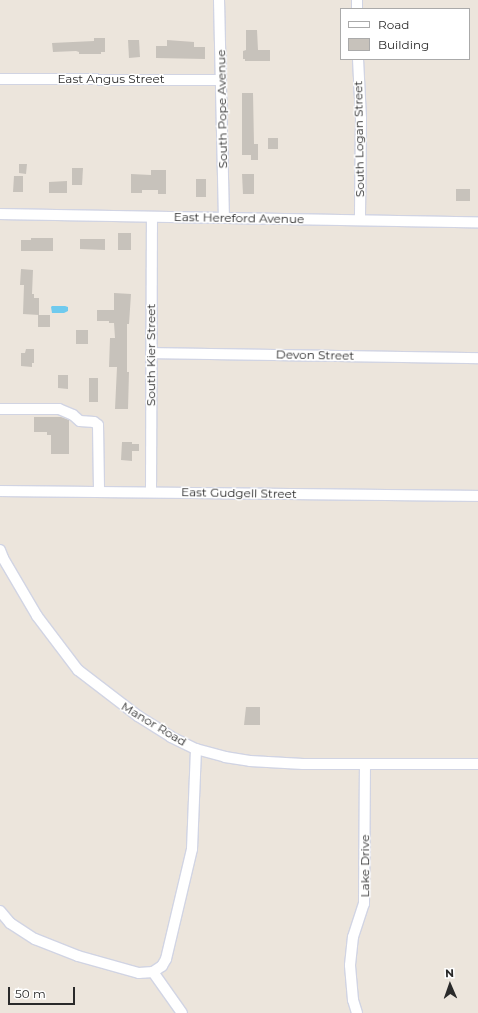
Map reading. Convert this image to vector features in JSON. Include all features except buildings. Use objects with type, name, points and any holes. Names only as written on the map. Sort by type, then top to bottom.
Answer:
[{"type":"street","name":"South Pope Avenue","points":[[219,0],[224,217]]},
{"type":"street","name":"South Logan Street","points":[[358,60],[361,119],[360,219]]},
{"type":"street","name":"East Angus Street","points":[[0,79],[221,80]]},
{"type":"street","name":"East Hereford Avenue","points":[[0,214],[478,222]]},
{"type":"street","name":"South Kier Street","points":[[151,492],[152,217]]},
{"type":"street","name":"Devon Street","points":[[151,353],[478,358]]},
{"type":"street","points":[[0,410],[59,409],[80,421],[94,422],[98,425],[99,492]]},
{"type":"street","name":"East Gudgell Street","points":[[0,491],[478,496]]},
{"type":"street","name":"Manor Road","points":[[1,557],[37,616],[78,670],[138,716],[171,737],[196,749],[225,757],[250,761],[303,764],[478,764]]},
{"type":"street","points":[[0,912],[10,923],[35,939],[78,956],[139,974],[153,972],[162,966],[166,959],[192,849],[196,749]]},
{"type":"street","name":"Lake Drive","points":[[357,1013],[353,1000],[350,965],[354,937],[364,904],[365,764]]},
{"type":"street","points":[[153,972],[182,1013]]},
{"type":"water","points":[[52,306],[65,306],[68,307],[68,311],[64,313],[52,313]]}]
